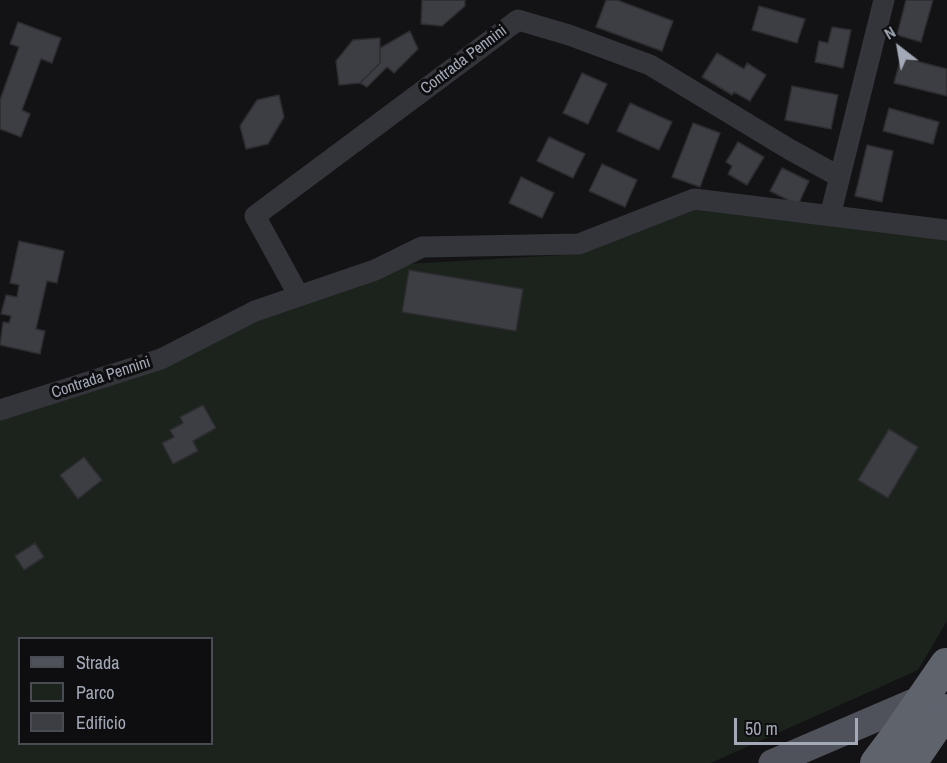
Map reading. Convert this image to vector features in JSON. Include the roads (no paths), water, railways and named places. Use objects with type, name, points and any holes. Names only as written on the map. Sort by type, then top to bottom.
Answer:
[{"type":"highway","points":[[876,763],[947,672]]},
{"type":"highway","points":[[911,763],[947,710]]},
{"type":"main road","points":[[772,763],[947,672]]},
{"type":"street","points":[[830,216],[838,176],[884,0]]},
{"type":"street","name":"Contrada Pennini","points":[[299,296],[255,216],[518,20],[569,35],[650,65],[838,176]]},
{"type":"street","name":"Contrada Pennini","points":[[0,410],[161,359],[255,311],[375,270],[422,247],[579,244],[694,199],[947,230]]}]
